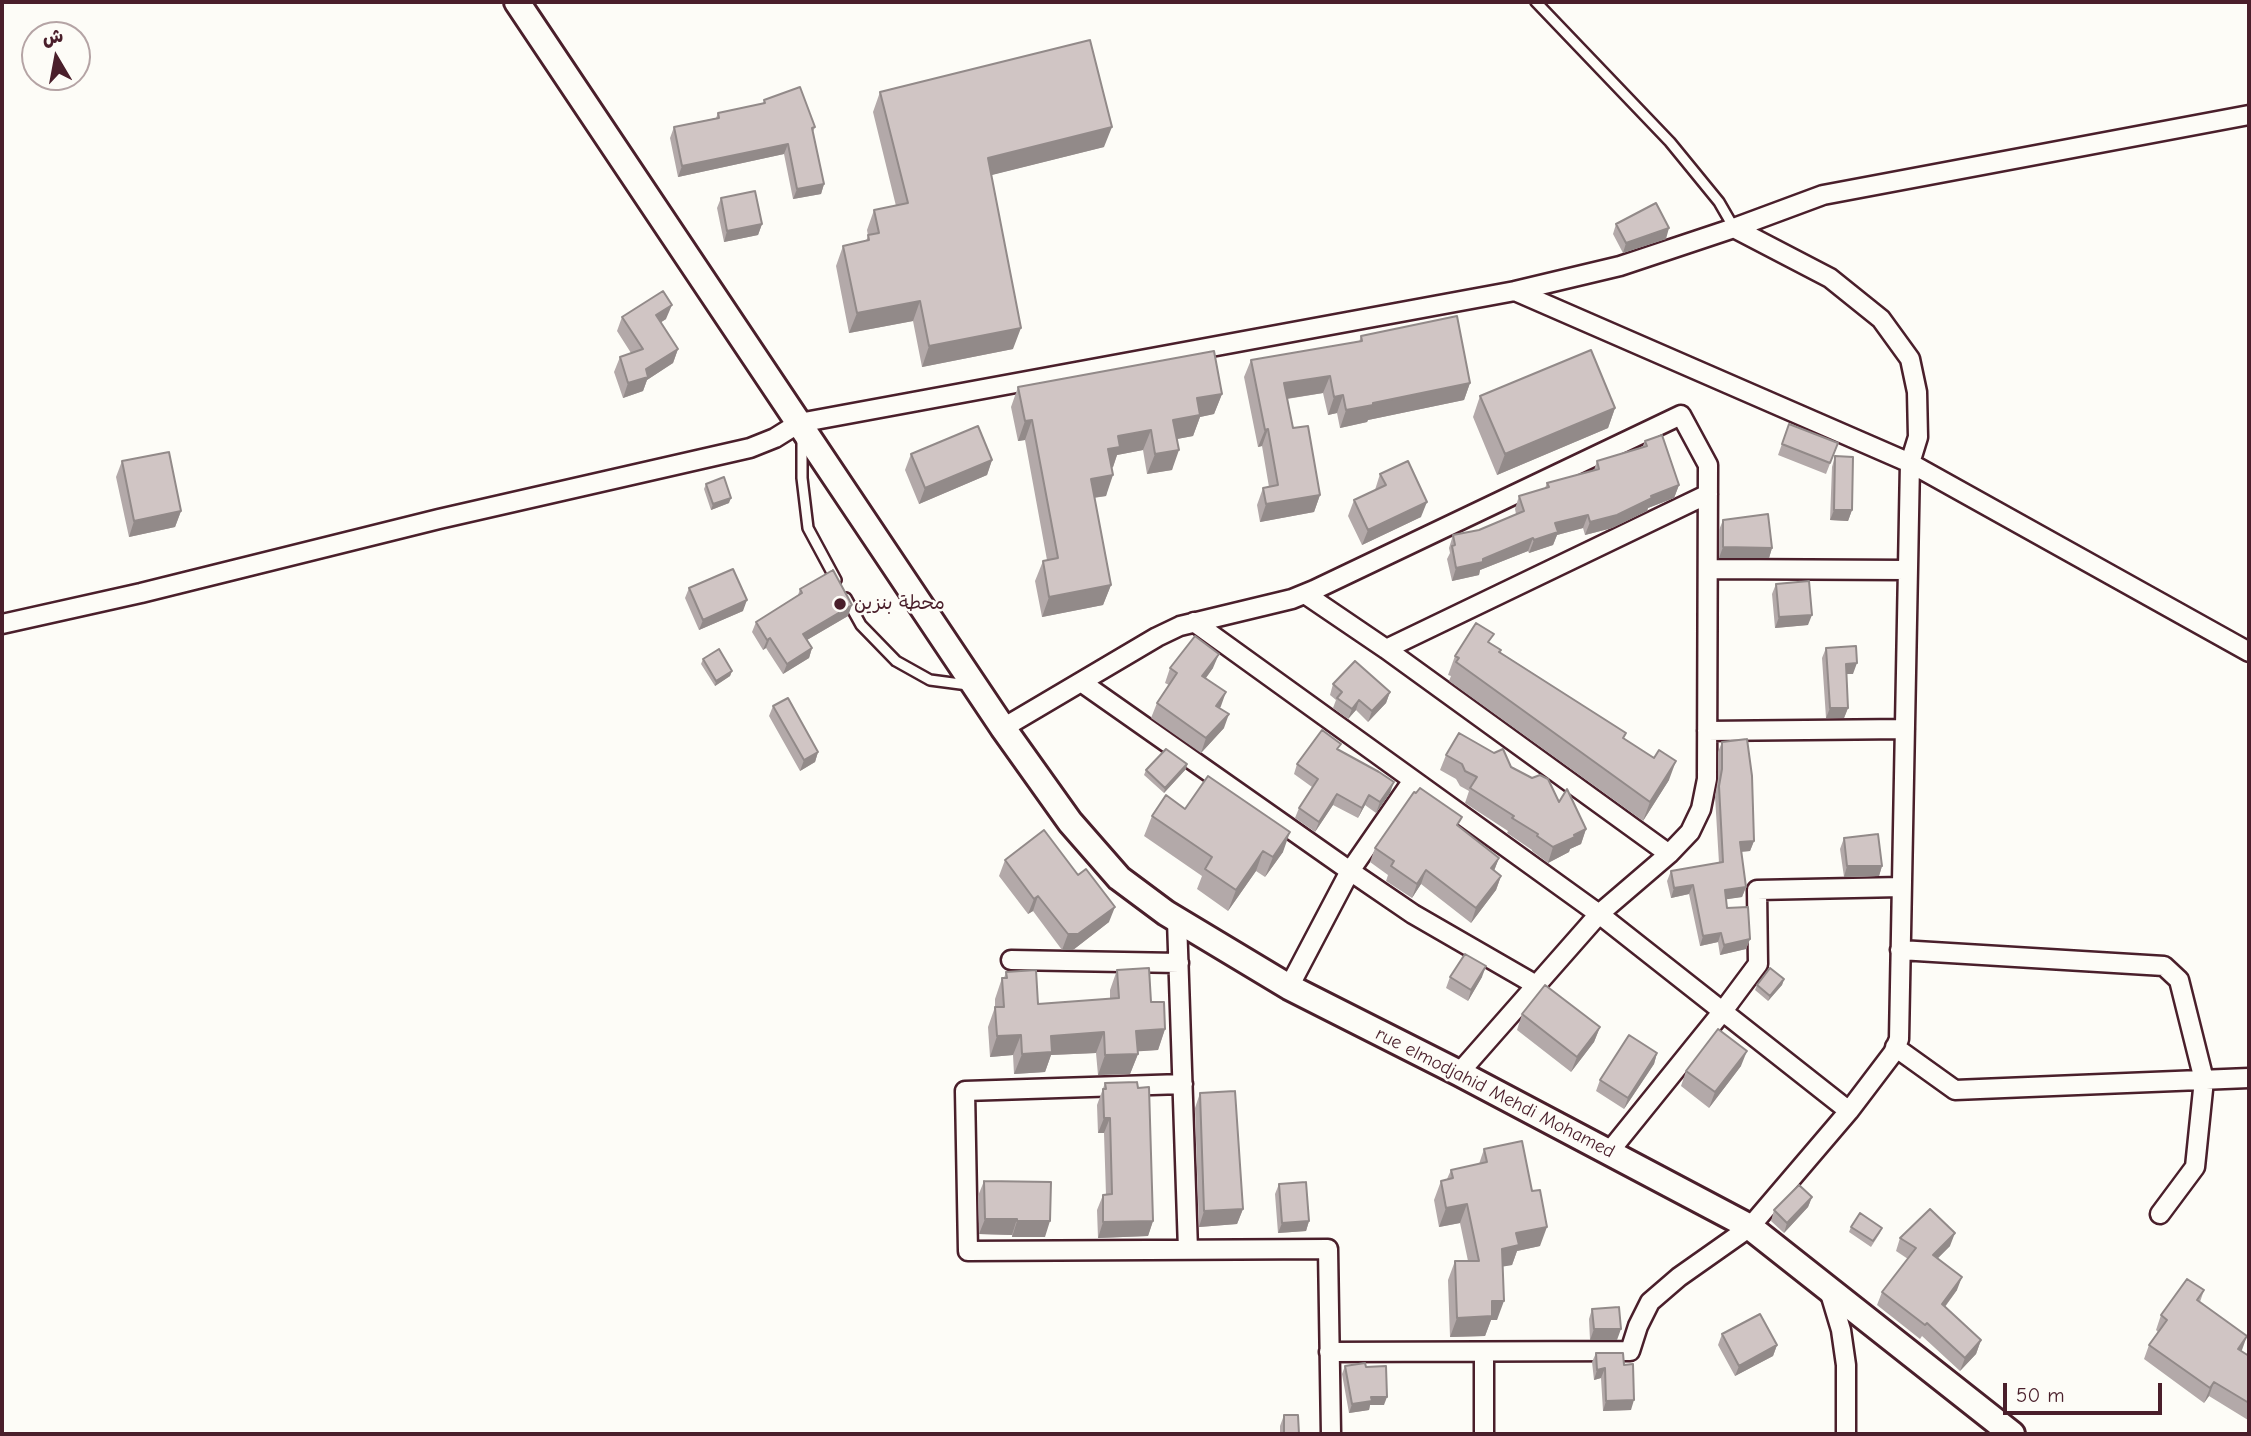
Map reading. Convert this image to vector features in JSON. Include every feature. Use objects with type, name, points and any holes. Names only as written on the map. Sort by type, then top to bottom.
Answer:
[{"type":"main road","name":"rue elmodjahid Mehdi Mohamed","points":[[517,2],[974,686],[1070,822],[1119,878],[1177,920],[1289,987],[1459,1073],[1750,1227],[2012,1434]]},
{"type":"street","points":[[4,620],[141,593],[439,519],[750,448],[800,426],[1515,291],[1620,266],[1823,195],[2249,115]]},
{"type":"street","points":[[1329,1352],[1630,1351],[1650,1302],[1679,1277],[1750,1227],[1849,1111],[1899,1039],[1910,463],[1918,437],[1917,392],[1910,359],[1881,319],[1830,278],[1734,228]]},
{"type":"street","points":[[1515,291],[1910,463],[2249,652]]},
{"type":"street","points":[[1003,728],[1180,626],[1305,594],[1681,415],[1708,465],[1707,779],[1701,809],[1690,832],[1669,854],[1599,914],[1459,1073]]},
{"type":"street","points":[[1386,649],[1708,494]]},
{"type":"street","points":[[1708,569],[1908,570]]},
{"type":"street","points":[[1305,594],[1386,649],[1669,854]]},
{"type":"street","points":[[1194,622],[1599,914],[1849,1111]]},
{"type":"street","points":[[1081,682],[1413,914],[1536,985]]},
{"type":"street","points":[[1707,730],[1905,729]]},
{"type":"street","points":[[1289,987],[1350,872],[1413,780]]},
{"type":"street","points":[[1609,1152],[1723,1012],[1758,964],[1757,890],[1901,887]]},
{"type":"street","points":[[1177,920],[1188,1250]]},
{"type":"street","points":[[1900,950],[2164,966],[2179,980],[2204,1080],[2195,1167],[2160,1214]]},
{"type":"street","points":[[1011,960],[1179,962]]},
{"type":"street","points":[[1895,1047],[1955,1090],[2249,1078]]},
{"type":"street","points":[[1183,1084],[965,1091],[968,1251],[1328,1249],[1331,1434]]},
{"type":"street","points":[[1829,1290],[1841,1330],[1846,1365],[1846,1434]]},
{"type":"street","points":[[1484,1352],[1485,1434]]},
{"type":"lane","points":[[1536,2],[1670,142],[1719,202],[1734,228]]},
{"type":"lane","points":[[800,426],[808,528],[861,625],[896,661],[930,680],[974,686]]},
{"type":"building","points":[[1090,40],[1112,127],[988,158],[1021,328],[929,346],[920,301],[857,313],[843,246],[869,240],[868,235],[879,233],[874,210],[908,203],[880,92]]},
{"type":"building","points":[[800,87],[815,127],[812,128],[824,184],[797,189],[788,144],[682,166],[674,127],[719,118],[718,113],[765,103],[764,100]]},
{"type":"building","points":[[755,191],[762,224],[727,231],[721,198]]},
{"type":"building","points":[[1656,203],[1669,228],[1626,243],[1616,224]]},
{"type":"building","points":[[663,291],[672,305],[656,315],[678,349],[646,369],[648,377],[628,383],[620,357],[643,349],[622,317]]},
{"type":"building","points":[[1457,316],[1470,383],[1346,410],[1343,395],[1334,397],[1330,376],[1284,383],[1293,428],[1308,426],[1320,495],[1266,504],[1263,488],[1278,485],[1251,360],[1362,341],[1361,336]]},
{"type":"building","points":[[1591,350],[1615,408],[1505,454],[1480,396]]},
{"type":"building","points":[[1214,351],[1222,394],[1197,398],[1200,415],[1173,420],[1179,450],[1155,454],[1151,430],[1118,436],[1120,447],[1108,449],[1113,475],[1091,479],[1111,585],[1049,597],[1043,561],[1058,558],[1032,420],[1025,421],[1018,387]]},
{"type":"building","points":[[1789,424],[1838,443],[1830,463],[1782,444]]},
{"type":"building","points":[[978,426],[992,460],[925,488],[911,454]]},
{"type":"building","points":[[1662,435],[1679,485],[1651,496],[1652,498],[1617,515],[1590,522],[1588,515],[1555,523],[1558,532],[1534,540],[1533,538],[1483,559],[1483,562],[1456,568],[1453,535],[1479,530],[1524,511],[1519,496],[1549,487],[1547,483],[1599,469],[1597,461],[1647,446],[1645,441]]},
{"type":"building","points":[[169,452],[181,511],[134,521],[122,461]]},
{"type":"building","points":[[1835,456],[1853,457],[1852,510],[1834,510]]},
{"type":"building","points":[[1408,461],[1427,502],[1368,530],[1354,500],[1386,485],[1380,474]]},
{"type":"building","points":[[724,477],[731,498],[713,504],[706,484]]},
{"type":"building","points":[[1768,514],[1772,548],[1723,547],[1723,520]]},
{"type":"building","points":[[733,569],[747,600],[703,620],[689,588]]},
{"type":"building","points":[[833,570],[852,605],[803,634],[812,648],[787,664],[756,622],[802,593],[800,589]]},
{"type":"building","points":[[1809,581],[1812,615],[1779,617],[1776,584]]},
{"type":"building","points":[[1476,623],[1494,634],[1488,642],[1501,650],[1499,652],[1626,733],[1623,738],[1654,758],[1659,750],[1676,761],[1650,802],[1456,662],[1459,658],[1455,656]]},
{"type":"building","points":[[1195,636],[1219,654],[1202,676],[1226,692],[1216,706],[1229,714],[1206,738],[1157,703],[1177,673],[1170,668]]},
{"type":"building","points":[[1856,646],[1857,663],[1846,664],[1848,708],[1830,708],[1826,648]]},
{"type":"building","points":[[719,649],[732,671],[716,681],[703,659]]},
{"type":"building","points":[[1355,661],[1390,692],[1372,711],[1359,700],[1352,709],[1337,698],[1342,692],[1333,684]]},
{"type":"building","points":[[788,698],[818,752],[804,760],[773,706]]},
{"type":"building","points":[[1322,730],[1341,744],[1337,749],[1394,782],[1380,802],[1369,795],[1362,808],[1337,794],[1319,822],[1299,808],[1318,779],[1297,764]]},
{"type":"building","points":[[1459,733],[1494,753],[1503,749],[1511,767],[1532,778],[1540,775],[1548,779],[1559,802],[1567,789],[1586,829],[1553,847],[1512,818],[1514,816],[1470,788],[1477,777],[1446,755]]},
{"type":"building","points":[[1747,739],[1752,776],[1754,841],[1740,842],[1746,887],[1725,890],[1727,908],[1748,907],[1750,939],[1724,945],[1721,933],[1703,936],[1693,885],[1674,888],[1671,871],[1723,862],[1719,786],[1722,742]]},
{"type":"building","points":[[1166,749],[1187,764],[1165,788],[1146,770]]},
{"type":"building","points":[[1208,776],[1290,832],[1273,857],[1263,851],[1236,890],[1205,869],[1212,857],[1152,816],[1166,795],[1185,809]]},
{"type":"building","points":[[1420,788],[1462,817],[1457,825],[1499,858],[1491,868],[1501,876],[1476,908],[1426,870],[1417,884],[1391,866],[1394,861],[1375,848],[1414,792]]},
{"type":"building","points":[[1044,830],[1078,875],[1086,869],[1115,907],[1078,934],[1068,934],[1038,896],[1034,899],[1005,860]]},
{"type":"building","points":[[1878,834],[1882,866],[1847,866],[1844,838]]},
{"type":"building","points":[[1465,954],[1486,966],[1471,990],[1450,977]]},
{"type":"building","points":[[1149,968],[1151,1002],[1164,1002],[1165,1029],[1136,1031],[1138,1054],[1105,1055],[1104,1032],[1051,1036],[1052,1052],[1022,1054],[1021,1035],[997,1036],[995,1007],[1004,1007],[1002,978],[1007,978],[1006,972],[1036,970],[1038,1004],[1119,998],[1117,970]]},
{"type":"building","points":[[1770,968],[1784,979],[1770,996],[1757,985]]},
{"type":"building","points":[[1545,985],[1600,1027],[1577,1057],[1522,1014]]},
{"type":"building","points":[[1718,1029],[1747,1051],[1715,1092],[1686,1071]]},
{"type":"building","points":[[1629,1035],[1657,1053],[1628,1098],[1600,1080]]},
{"type":"building","points":[[1137,1082],[1138,1088],[1149,1087],[1153,1221],[1103,1222],[1103,1195],[1112,1194],[1110,1118],[1104,1118],[1103,1089],[1106,1089],[1105,1083]]},
{"type":"building","points":[[1235,1091],[1243,1209],[1204,1211],[1200,1093]]},
{"type":"building","points":[[1522,1141],[1532,1191],[1540,1190],[1547,1227],[1516,1233],[1519,1245],[1502,1249],[1504,1301],[1492,1301],[1492,1316],[1457,1318],[1455,1261],[1479,1261],[1467,1204],[1446,1208],[1441,1181],[1453,1178],[1451,1170],[1487,1162],[1484,1149]]},
{"type":"building","points":[[984,1181],[1051,1182],[1050,1221],[985,1219]]},
{"type":"building","points":[[1306,1182],[1309,1221],[1282,1223],[1279,1184]]},
{"type":"building","points":[[1799,1185],[1812,1197],[1787,1223],[1774,1210]]},
{"type":"building","points":[[1930,1209],[1955,1233],[1933,1255],[1962,1277],[1942,1304],[1981,1340],[1965,1358],[1927,1323],[1925,1325],[1882,1292],[1916,1248],[1900,1238]]},
{"type":"building","points":[[1860,1213],[1882,1228],[1873,1241],[1851,1227]]},
{"type":"building","points":[[2187,1279],[2204,1290],[2197,1300],[2247,1336],[2238,1349],[2249,1356],[2249,1403],[2214,1382],[2210,1388],[2149,1345],[2167,1320],[2161,1315]]},
{"type":"building","points":[[1619,1307],[1621,1329],[1594,1329],[1592,1309]]},
{"type":"building","points":[[1760,1314],[1777,1345],[1739,1366],[1722,1334]]},
{"type":"building","points":[[1596,1353],[1623,1353],[1624,1365],[1633,1364],[1634,1400],[1606,1401],[1605,1368],[1597,1370]]},
{"type":"building","points":[[1365,1363],[1366,1367],[1386,1366],[1387,1397],[1371,1397],[1372,1401],[1352,1404],[1345,1366]]},
{"type":"building","points":[[1284,1415],[1298,1415],[1299,1434],[1284,1434]]},
{"type":"place","name":"محطة بنزين","points":[[840,604]]}]
